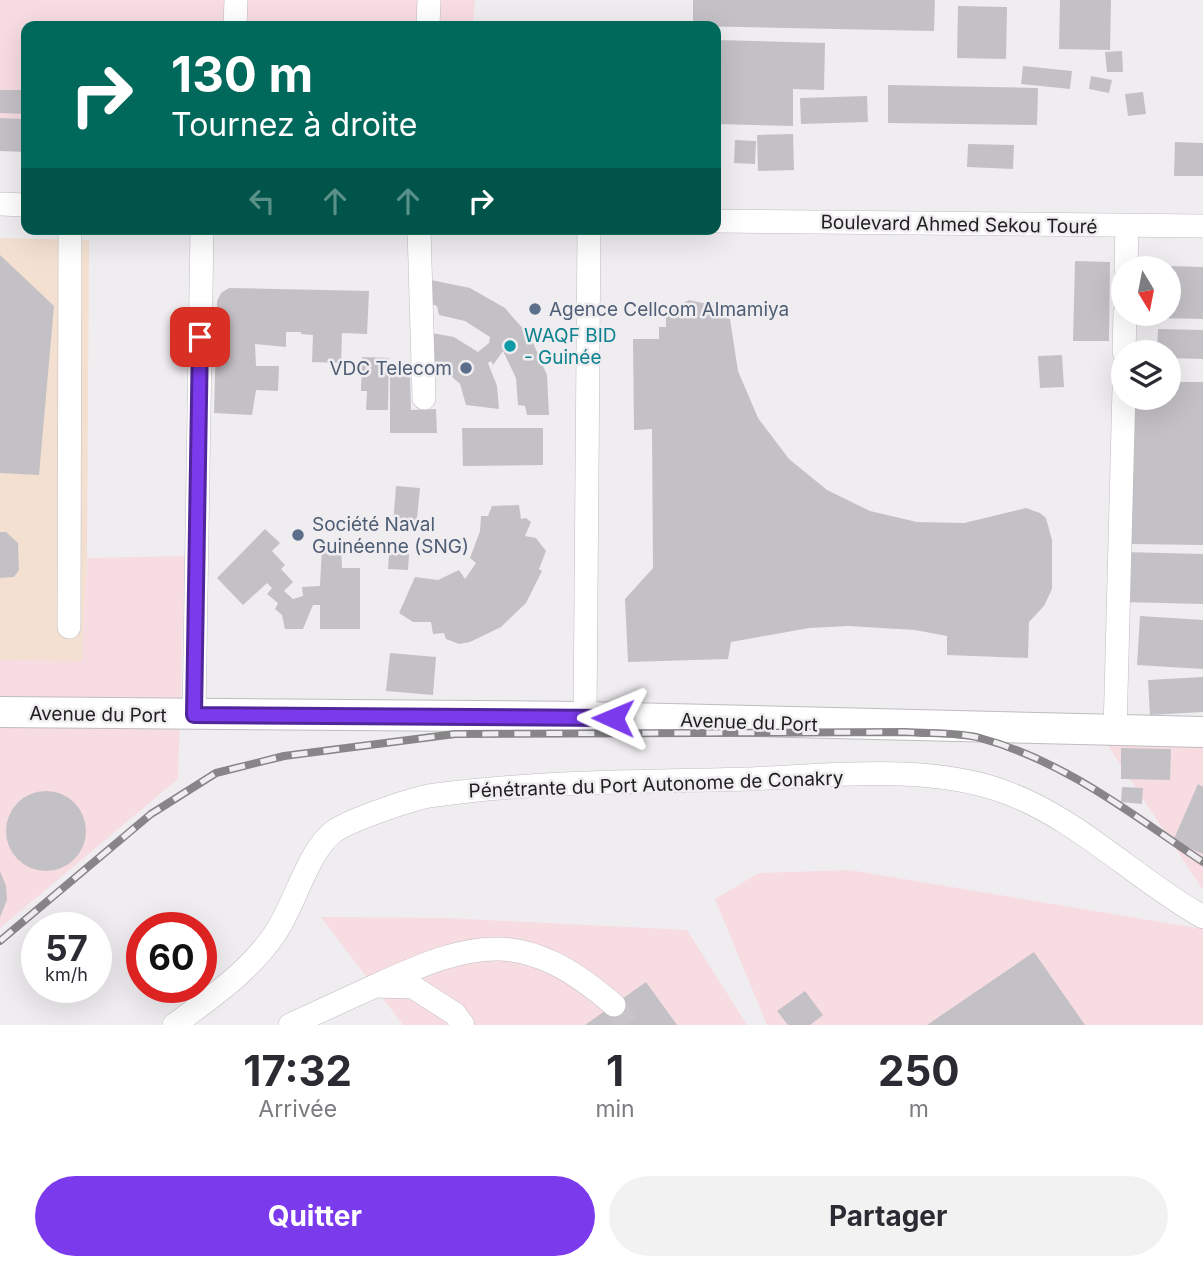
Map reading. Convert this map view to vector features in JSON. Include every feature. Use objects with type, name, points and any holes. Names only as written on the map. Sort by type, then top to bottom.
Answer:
[{"type":"main road","name":"Avenue du Port","points":[[0,712],[585,717],[1115,732],[1203,732]]},
{"type":"street","points":[[235,21],[236,0]]},
{"type":"street","points":[[428,21],[429,0]]},
{"type":"street","points":[[0,204],[21,205]]},
{"type":"street","name":"Boulevard Ahmed Sekou Touré","points":[[721,221],[1203,226]]},
{"type":"street","points":[[1126,256],[1127,226]]},
{"type":"street","points":[[69,235],[69,627]]},
{"type":"street","points":[[194,715],[202,235]]},
{"type":"street","points":[[419,235],[424,398]]},
{"type":"street","points":[[585,717],[589,235]]},
{"type":"street","points":[[1115,732],[1123,410]]},
{"type":"street","name":"Pénétrante du Port Autonome de Conakry","points":[[174,1025],[245,971],[273,938],[291,910],[315,851],[335,830],[433,795],[589,783],[942,776],[1004,791],[1064,820],[1161,894],[1203,917]]},
{"type":"street","points":[[290,1025],[432,959],[476,950],[523,950],[552,961],[584,979],[614,1005]]},
{"type":"street","points":[[375,986],[413,987],[455,1014],[463,1025]]},
{"type":"shaded area","points":[[0,0],[475,0],[473,21],[21,21],[21,119],[0,118]]},
{"type":"shaded area","points":[[0,238],[89,240],[87,558],[82,661],[0,660]]},
{"type":"shaded area","points":[[185,556],[178,779],[0,928],[0,660],[82,661],[87,558]]},
{"type":"shaded area","points":[[1203,739],[1203,890],[1107,744]]},
{"type":"shaded area","points":[[850,870],[1203,929],[1203,1025],[767,1025],[715,899],[759,873]]},
{"type":"shaded area","points":[[321,917],[446,918],[687,930],[747,1025],[403,1025]]},
{"type":"building","points":[[693,0],[935,0],[934,31],[721,27],[721,21],[693,21]]},
{"type":"building","points":[[1060,0],[1111,0],[1110,50],[1059,49]]},
{"type":"building","points":[[958,6],[1007,7],[1006,59],[957,58]]},
{"type":"building","points":[[721,40],[825,43],[824,90],[793,89],[793,126],[721,124]]},
{"type":"building","points":[[1122,51],[1123,72],[1107,72],[1105,52]]},
{"type":"building","points":[[1023,66],[1072,71],[1070,89],[1021,84]]},
{"type":"building","points":[[1091,76],[1112,80],[1109,93],[1089,89]]},
{"type":"building","points":[[888,85],[1038,88],[1037,125],[888,123]]},
{"type":"building","points":[[0,90],[21,90],[21,114],[0,113]]},
{"type":"building","points":[[1143,92],[1146,114],[1128,116],[1125,94]]},
{"type":"building","points":[[867,96],[868,122],[801,124],[800,98]]},
{"type":"building","points":[[0,118],[21,119],[21,152],[0,151]]},
{"type":"building","points":[[793,134],[794,170],[758,171],[757,135]]},
{"type":"building","points":[[735,140],[756,141],[755,164],[734,163]]},
{"type":"building","points":[[1175,142],[1203,143],[1203,176],[1174,176]]},
{"type":"building","points":[[968,144],[1014,145],[1013,169],[967,167]]},
{"type":"building","points":[[0,255],[54,306],[39,475],[0,473]]},
{"type":"building","points":[[1075,261],[1110,262],[1109,341],[1073,341]]},
{"type":"building","points":[[1181,266],[1203,267],[1203,319],[1181,318]]},
{"type":"building","name":"WAQF BID - Guinée","points":[[431,280],[470,288],[505,308],[531,338],[547,375],[549,415],[527,415],[525,406],[518,405],[516,378],[503,351],[493,365],[491,361],[488,363],[497,386],[499,409],[466,405],[460,384],[442,368],[431,365],[432,333],[454,337],[478,352],[489,343],[490,337],[465,321],[439,315],[437,306],[432,304]]},
{"type":"building","points":[[229,288],[369,291],[367,334],[342,333],[341,363],[312,362],[313,335],[301,332],[286,332],[286,347],[255,344],[256,366],[279,366],[278,391],[256,390],[252,415],[214,413],[217,301],[221,293]]},
{"type":"building","points":[[689,300],[716,306],[730,319],[738,371],[758,418],[789,459],[827,490],[870,511],[917,522],[964,523],[1026,508],[1046,518],[1052,540],[1052,589],[1044,606],[1029,622],[1028,658],[947,655],[947,636],[915,630],[848,626],[809,628],[731,642],[728,659],[628,662],[625,599],[653,568],[652,429],[634,430],[633,339],[659,339],[659,327],[666,327],[666,312]]},
{"type":"building","points":[[1158,329],[1203,330],[1203,359],[1181,358],[1181,340],[1158,340]]},
{"type":"building","points":[[1062,355],[1064,387],[1040,388],[1038,356]]},
{"type":"building","points":[[362,357],[389,358],[388,410],[366,410],[367,391],[361,391]]},
{"type":"building","points":[[390,376],[410,376],[411,410],[436,409],[437,433],[390,433]]},
{"type":"building","points":[[1181,382],[1203,382],[1203,545],[1129,544],[1132,410],[1181,410]]},
{"type":"building","points":[[462,428],[543,428],[543,465],[463,466]]},
{"type":"building","points":[[396,486],[420,488],[416,527],[393,525]]},
{"type":"building","points":[[519,505],[521,519],[526,518],[531,522],[525,536],[536,538],[546,551],[539,569],[542,571],[526,603],[501,627],[470,642],[459,644],[446,639],[444,633],[433,634],[431,622],[413,622],[399,613],[415,577],[438,580],[459,570],[465,579],[476,563],[470,558],[480,531],[481,516],[488,516],[492,506]]},
{"type":"building","points":[[265,529],[280,543],[272,551],[285,565],[281,569],[293,582],[284,591],[293,599],[303,596],[302,587],[320,586],[322,546],[341,545],[342,568],[360,568],[360,629],[320,629],[320,605],[313,605],[303,629],[285,629],[282,615],[275,609],[278,603],[267,594],[272,588],[267,583],[243,605],[217,578]]},
{"type":"building","points":[[0,532],[6,532],[18,543],[19,570],[14,577],[0,578]]},
{"type":"building","points":[[1123,552],[1203,554],[1203,604],[1121,602]]},
{"type":"building","points":[[389,554],[409,554],[408,570],[388,569]]},
{"type":"building","points":[[1140,616],[1203,620],[1203,669],[1137,665]]},
{"type":"building","points":[[390,653],[436,657],[433,695],[386,691]]},
{"type":"building","points":[[1203,677],[1203,712],[1150,715],[1148,680]]},
{"type":"building","points":[[1121,748],[1171,749],[1170,780],[1121,779]]},
{"type":"building","points":[[1198,784],[1203,787],[1203,854],[1173,841]]},
{"type":"building","points":[[1122,787],[1143,788],[1142,804],[1121,802]]},
{"type":"building","points":[[46,791],[61,794],[74,803],[83,816],[86,831],[83,846],[74,859],[61,868],[46,871],[31,868],[18,859],[9,846],[6,831],[9,816],[18,803],[31,794]]},
{"type":"building","points":[[0,871],[6,886],[7,900],[0,917]]},
{"type":"building","points":[[1034,952],[1085,1025],[927,1025]]},
{"type":"building","points":[[646,982],[677,1025],[585,1025]]},
{"type":"building","points":[[805,991],[823,1015],[810,1025],[788,1025],[777,1011]]},
{"type":"tunnel","points":[[614,1005],[628,1025]]},
{"type":"railway","points":[[0,941],[151,814],[216,773],[284,756],[455,734],[905,732],[971,736],[1011,748],[1069,775],[1203,862]]},
{"type":"place","name":"Agence Cellcom Almamiya","points":[[535,309]]},
{"type":"place","name":"WAQF BID - Guinée","points":[[510,346]]},
{"type":"place","name":"VDC Telecom","points":[[466,368]]},
{"type":"place","name":"Société Naval Guinéenne (SNG)","points":[[298,535]]},
{"type":"route","points":[[200,337],[194,715],[613,718]]}]
